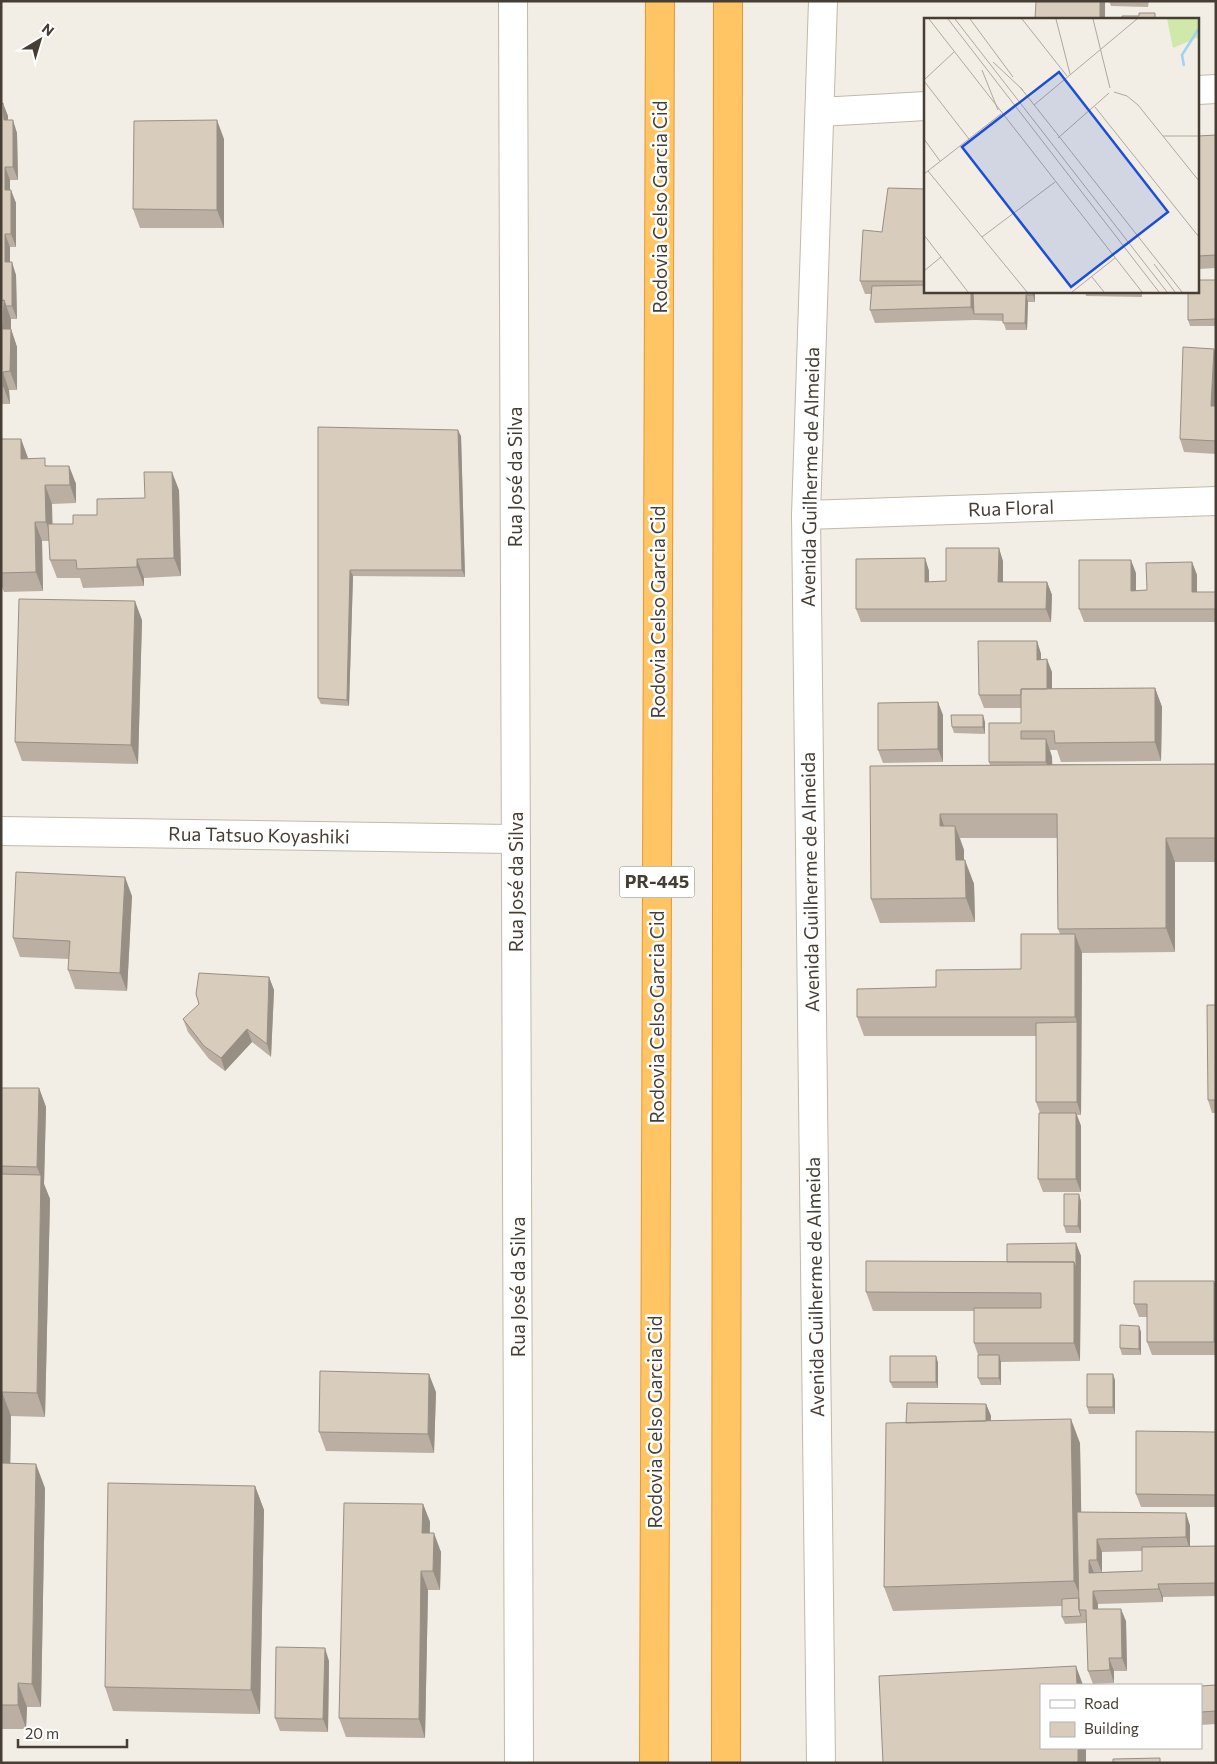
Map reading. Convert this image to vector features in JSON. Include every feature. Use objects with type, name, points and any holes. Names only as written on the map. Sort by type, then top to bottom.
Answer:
[{"type":"highway","name":"Rodovia Celso Garcia Cid","points":[[654,1763],[660,1]]},
{"type":"highway","points":[[726,1763],[728,1]]},
{"type":"street","name":"Rua José da Silva","points":[[513,1],[519,1763]]},
{"type":"street","name":"Avenida Guilherme de Almeida","points":[[821,1763],[806,515],[823,1]]},
{"type":"street","points":[[1200,90],[1216,89]]},
{"type":"street","points":[[820,112],[924,106]]},
{"type":"street","name":"Rua Floral","points":[[806,515],[1216,501]]},
{"type":"street","name":"Rua Tatsuo Koyashiki","points":[[1,831],[516,839]]},
{"type":"building","points":[[1036,1],[1100,1],[1100,18],[1035,18]]},
{"type":"building","points":[[1139,13],[1155,13],[1155,18],[1122,18],[1122,16],[1139,16]]},
{"type":"building","points":[[1,103],[3,103],[4,120],[13,120],[13,167],[5,167],[5,190],[11,190],[11,234],[5,234],[5,262],[12,262],[12,306],[6,306],[4,300],[1,301]]},
{"type":"building","points":[[217,120],[217,210],[133,209],[134,121]]},
{"type":"building","points":[[1216,135],[1216,255],[1200,256],[1200,136]]},
{"type":"building","points":[[888,188],[924,189],[924,281],[860,281],[863,230],[882,232]]},
{"type":"building","points":[[1200,280],[1216,280],[1216,319],[1188,320],[1188,292],[1200,292]]},
{"type":"building","points":[[924,285],[924,292],[971,292],[971,307],[870,310],[872,286]]},
{"type":"building","points":[[973,292],[1033,292],[1033,295],[1026,295],[1025,323],[1003,323],[1003,314],[974,314]]},
{"type":"building","points":[[4,300],[3,329],[11,329],[10,371],[3,372],[3,386],[1,386],[1,301]]},
{"type":"building","points":[[1183,347],[1214,349],[1211,406],[1216,406],[1216,441],[1180,439]]},
{"type":"building","points":[[318,427],[458,430],[462,570],[350,570],[347,700],[318,698]]},
{"type":"building","points":[[1,439],[21,439],[21,459],[45,458],[45,466],[69,466],[70,485],[45,485],[46,522],[35,522],[36,572],[1,573]]},
{"type":"building","points":[[144,472],[172,472],[174,558],[137,559],[137,567],[77,569],[76,560],[50,560],[48,524],[73,524],[73,515],[97,515],[97,499],[145,498]]},
{"type":"building","points":[[946,548],[999,548],[998,582],[1047,582],[1046,609],[856,609],[856,559],[925,558],[925,582],[946,581]]},
{"type":"building","points":[[1079,560],[1131,560],[1131,591],[1147,590],[1146,563],[1192,562],[1192,592],[1216,592],[1216,609],[1079,609]]},
{"type":"building","points":[[19,599],[135,601],[131,745],[15,742]]},
{"type":"building","points":[[978,641],[1037,641],[1037,660],[1047,659],[1047,689],[1021,689],[1021,695],[979,695]]},
{"type":"building","points":[[1155,688],[1155,742],[1055,743],[1054,731],[1021,731],[1021,739],[1046,739],[1046,762],[989,762],[989,723],[1021,723],[1021,689]]},
{"type":"building","points":[[938,702],[938,749],[878,750],[878,703]]},
{"type":"building","points":[[951,715],[983,715],[983,727],[952,727]]},
{"type":"building","points":[[1216,764],[1216,838],[1166,838],[1166,928],[1058,929],[1057,814],[940,814],[940,826],[955,826],[956,860],[965,860],[966,898],[871,899],[870,766]]},
{"type":"building","points":[[16,872],[125,877],[120,973],[68,970],[70,941],[13,938]]},
{"type":"building","points":[[1021,934],[1075,934],[1075,1017],[857,1017],[857,989],[936,987],[936,970],[1021,969]]},
{"type":"building","points":[[199,973],[269,977],[267,1044],[247,1029],[221,1058],[204,1046],[183,1019],[199,1004],[196,994]]},
{"type":"building","points":[[1207,1005],[1216,1005],[1216,1100],[1208,1100]]},
{"type":"building","points":[[1077,1022],[1077,1102],[1036,1102],[1036,1023]]},
{"type":"building","points":[[1,1088],[39,1088],[37,1167],[1,1166]]},
{"type":"building","points":[[1039,1113],[1076,1113],[1076,1179],[1038,1179]]},
{"type":"building","points":[[1,1174],[41,1175],[37,1393],[2,1392],[1,1441]]},
{"type":"building","points":[[1064,1194],[1079,1194],[1078,1226],[1064,1226]]},
{"type":"building","points":[[1076,1243],[1076,1268],[1074,1262],[1007,1262],[1007,1244]]},
{"type":"building","points":[[866,1261],[1074,1262],[1074,1343],[974,1343],[974,1308],[1041,1308],[1041,1293],[866,1292]]},
{"type":"building","points":[[1134,1281],[1214,1281],[1214,1342],[1147,1342],[1147,1304],[1134,1304]]},
{"type":"building","points":[[1120,1325],[1139,1326],[1139,1349],[1120,1348]]},
{"type":"building","points":[[978,1355],[999,1355],[999,1378],[978,1378]]},
{"type":"building","points":[[890,1356],[936,1356],[936,1382],[890,1382]]},
{"type":"building","points":[[320,1371],[429,1374],[428,1434],[319,1432]]},
{"type":"building","points":[[1087,1374],[1113,1374],[1113,1407],[1087,1407]]},
{"type":"building","points":[[907,1403],[986,1404],[986,1421],[906,1423]]},
{"type":"building","points":[[1071,1419],[1074,1581],[884,1587],[886,1423]]},
{"type":"building","points":[[1136,1431],[1216,1432],[1216,1495],[1136,1494]]},
{"type":"building","points":[[1,1463],[36,1464],[32,1684],[18,1683],[18,1705],[1,1705]]},
{"type":"building","points":[[108,1483],[255,1486],[251,1690],[105,1687]]},
{"type":"building","points":[[344,1503],[423,1504],[422,1533],[434,1533],[433,1571],[421,1571],[419,1719],[339,1718]]},
{"type":"building","points":[[1077,1512],[1186,1513],[1186,1537],[1097,1539],[1097,1560],[1089,1560],[1089,1573],[1142,1571],[1142,1547],[1216,1546],[1216,1583],[1158,1584],[1159,1589],[1093,1591],[1093,1609],[1121,1609],[1122,1658],[1109,1658],[1110,1670],[1088,1671],[1086,1610],[1079,1610]]},
{"type":"building","points":[[1079,1598],[1081,1616],[1062,1617],[1062,1599]]},
{"type":"building","points":[[276,1647],[325,1648],[323,1719],[275,1718]]},
{"type":"building","points":[[1076,1666],[1077,1684],[1040,1684],[1040,1749],[1078,1749],[1078,1763],[883,1763],[879,1676]]},
{"type":"building","points":[[1216,1685],[1216,1711],[1202,1712],[1202,1686]]},
{"type":"building","points":[[1160,1758],[1160,1763],[1113,1763],[1113,1759]]}]
